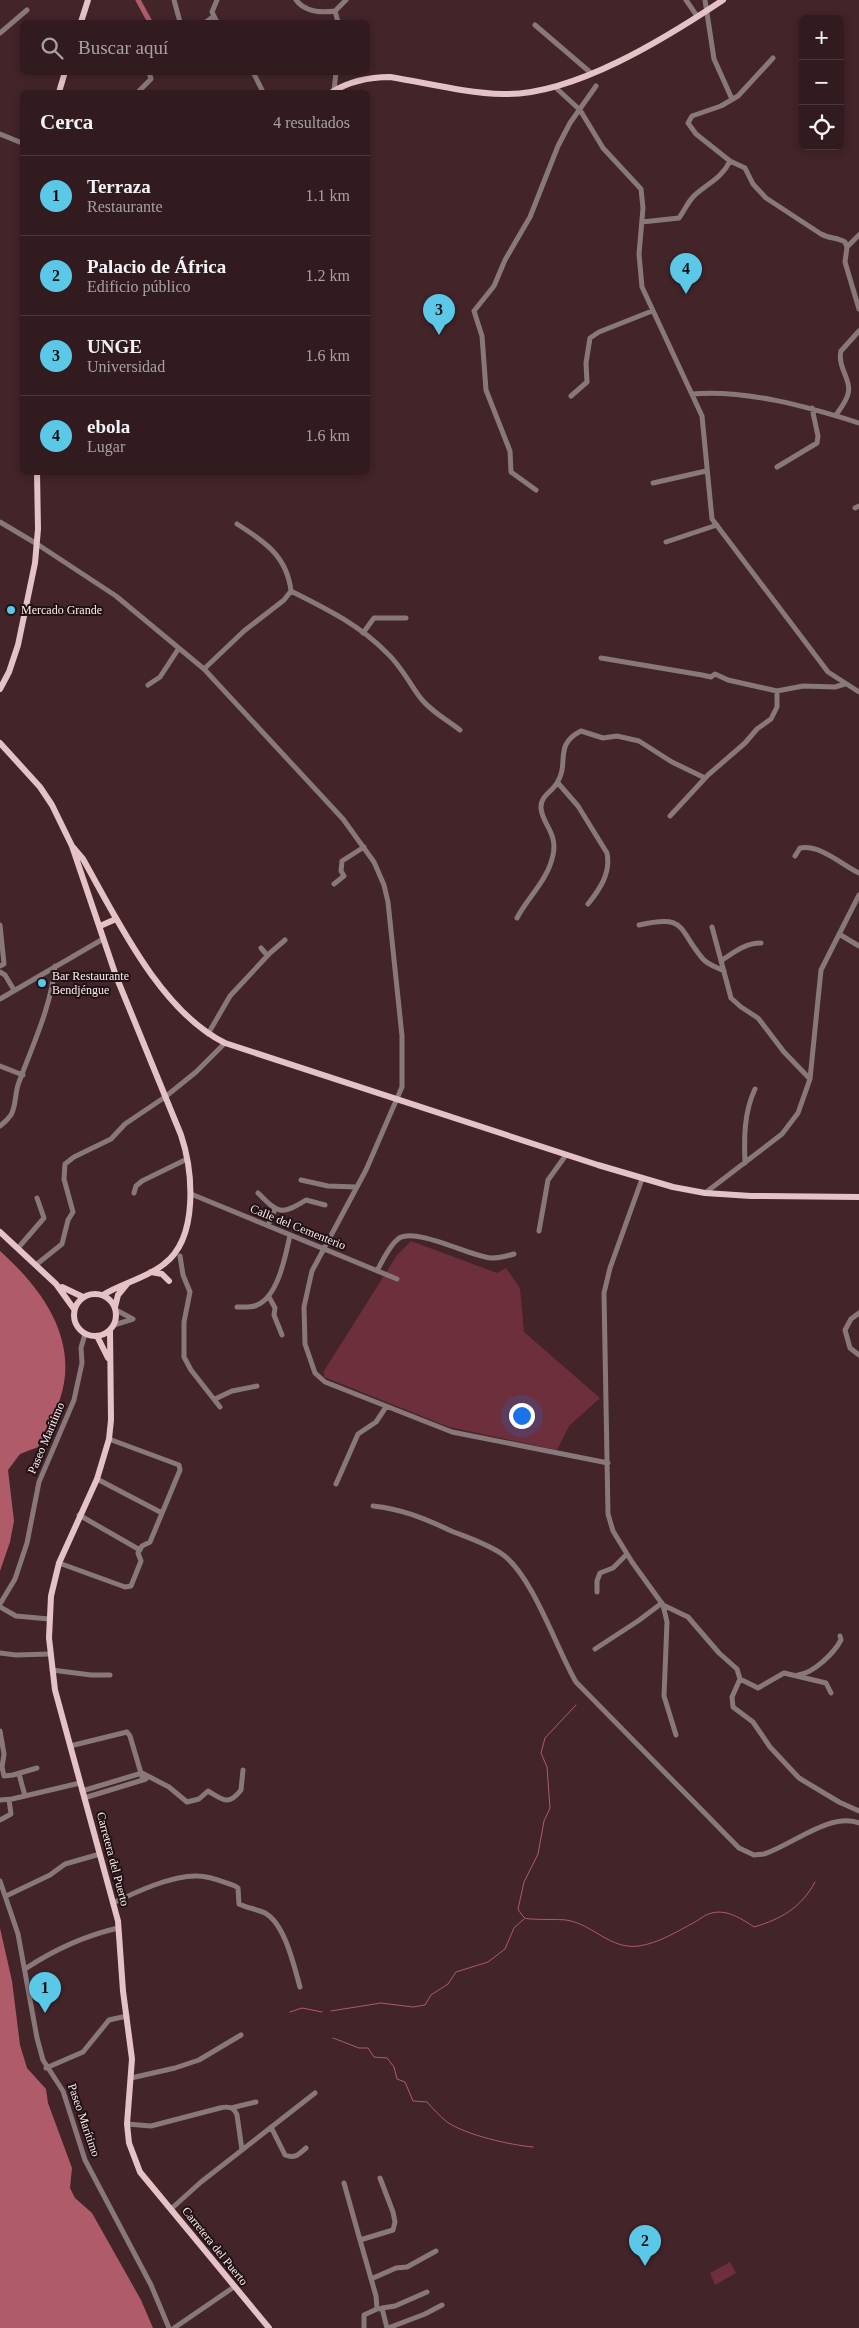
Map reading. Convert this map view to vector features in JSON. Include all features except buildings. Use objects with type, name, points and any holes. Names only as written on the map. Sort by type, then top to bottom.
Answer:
[{"type":"main road","points":[[82,20],[88,0]]},
{"type":"main road","points":[[338,90],[360,80],[377,77],[390,77],[482,93],[505,94],[555,87],[639,51],[724,0]]},
{"type":"main road","points":[[60,90],[64,75]]},
{"type":"main road","points":[[0,689],[9,672],[18,645],[38,544],[37,475]]},
{"type":"main road","points":[[0,743],[40,787],[52,805],[72,846],[116,976],[181,1134],[187,1159],[191,1194],[183,1237],[177,1249],[166,1263],[103,1295]]},
{"type":"main road","points":[[72,846],[83,859],[116,919],[149,972],[183,1011],[208,1034],[224,1043],[642,1178],[705,1193],[751,1196],[859,1197]]},
{"type":"main road","points":[[100,926],[116,919]]},
{"type":"main road","points":[[0,1232],[37,1264],[56,1284],[74,1309],[75,1322],[85,1334],[97,1336],[112,1328],[115,1309],[121,1291],[129,1282]]},
{"type":"main road","points":[[150,1272],[159,1273],[169,1281]]},
{"type":"main road","points":[[56,1284],[83,1297]]},
{"type":"main road","points":[[74,1309],[83,1297],[93,1294],[103,1295],[110,1300],[115,1309]]},
{"type":"main road","name":"Carretera del Puerto","points":[[112,1328],[109,1439],[97,1479],[79,1515],[59,1563],[52,1589],[49,1619],[52,1670],[118,1928],[132,2053],[127,2124],[129,2143],[140,2172],[268,2328]]},
{"type":"main road","name":"Carretera del Puerto","points":[[97,1336],[110,1364]]},
{"type":"street","points":[[174,0],[179,20]]},
{"type":"street","points":[[216,0],[212,12],[216,20]]},
{"type":"street","points":[[296,0],[310,10],[323,13],[335,11],[346,0]]},
{"type":"street","points":[[686,0],[697,16]]},
{"type":"street","points":[[705,0],[714,59],[732,99]]},
{"type":"street","points":[[0,33],[27,10]]},
{"type":"street","points":[[335,11],[337,20]]},
{"type":"street","points":[[209,20],[214,16]]},
{"type":"street","points":[[535,24],[591,73]]},
{"type":"street","points":[[773,58],[758,72],[745,90],[721,106],[692,116],[688,124],[696,134],[730,161],[745,168],[753,184],[766,198],[821,234],[830,239],[839,238],[845,242],[847,247],[845,262],[859,309]]},
{"type":"street","points":[[140,90],[151,79],[150,75]]},
{"type":"street","points":[[254,75],[262,90]]},
{"type":"street","points":[[333,90],[336,75]]},
{"type":"street","points":[[536,490],[511,472],[510,451],[486,390],[482,336],[474,312],[494,286],[505,260],[528,222],[558,146],[596,86]]},
{"type":"street","points":[[555,87],[580,110],[603,148],[638,185],[642,193],[640,276],[642,287],[692,394],[703,422],[706,471],[712,519],[828,672],[859,692]]},
{"type":"street","points":[[0,134],[20,142]]},
{"type":"street","points":[[642,222],[679,218],[692,199],[725,172],[730,161]]},
{"type":"street","points":[[847,247],[859,236]]},
{"type":"street","points":[[571,396],[587,382],[586,363],[590,338],[599,332],[652,311]]},
{"type":"street","points":[[836,416],[848,393],[846,378],[841,366],[841,352],[859,331]]},
{"type":"street","points":[[692,394],[731,395],[812,408],[859,423]]},
{"type":"street","points":[[777,467],[817,443],[818,436],[812,408]]},
{"type":"street","points":[[653,483],[706,471]]},
{"type":"street","points":[[0,522],[38,544],[116,596],[204,669],[343,819],[364,847],[384,885],[388,902],[403,1055],[402,1087],[356,1187],[312,1271],[304,1307],[305,1344],[315,1373],[326,1382],[452,1432],[608,1463]]},
{"type":"street","points":[[237,524],[268,544],[274,551],[283,565],[291,591],[336,613],[363,633],[399,664],[419,697],[430,708],[460,730]]},
{"type":"street","points":[[666,542],[717,525]]},
{"type":"street","points":[[204,669],[244,631],[284,600],[291,591]]},
{"type":"street","points":[[363,633],[374,618],[406,618]]},
{"type":"street","points":[[148,685],[160,677],[179,648]]},
{"type":"street","points":[[601,658],[702,676],[711,677],[715,674],[728,680],[778,691],[803,686],[835,687],[845,684]]},
{"type":"street","points":[[670,816],[705,778],[745,743],[757,729],[771,720],[777,707],[778,691]]},
{"type":"street","points":[[517,918],[545,878],[554,854],[552,832],[541,810],[541,803],[543,798],[558,783],[562,771],[564,749],[571,736],[581,731],[604,738],[617,736],[639,741],[672,762],[705,778]]},
{"type":"street","points":[[558,783],[578,806],[607,853],[609,862],[606,876],[602,886],[588,904]]},
{"type":"street","points":[[334,884],[344,876],[341,871],[342,861],[364,847]]},
{"type":"street","points":[[795,856],[800,848],[803,847],[816,851],[859,873]]},
{"type":"street","points":[[705,1193],[777,1138],[790,1124],[804,1099],[810,1078],[819,979],[827,956],[859,895]]},
{"type":"street","points":[[639,925],[659,920],[673,922],[685,930],[703,959],[724,971]]},
{"type":"street","points":[[0,925],[4,964],[0,966]]},
{"type":"street","points":[[712,927],[731,998],[758,1018],[784,1052],[810,1078]]},
{"type":"street","points":[[839,934],[859,946]]},
{"type":"street","points":[[0,998],[103,939]]},
{"type":"street","points":[[208,1034],[230,996],[284,940]]},
{"type":"street","points":[[721,961],[742,947],[752,943],[761,943]]},
{"type":"street","points":[[261,948],[267,956]]},
{"type":"street","points":[[0,1126],[11,1116],[15,1094],[52,988],[55,966]]},
{"type":"street","points":[[0,972],[5,975],[14,990]]},
{"type":"street","points":[[37,1264],[62,1244],[68,1220],[73,1212],[64,1179],[66,1164],[74,1157],[105,1143],[125,1124],[165,1097],[196,1072],[224,1043]]},
{"type":"street","points":[[0,1066],[23,1075]]},
{"type":"street","points":[[745,1163],[746,1116],[749,1102],[755,1089]]},
{"type":"street","points":[[539,1231],[548,1180],[566,1154]]},
{"type":"street","points":[[134,1193],[136,1186],[142,1181],[187,1159]]},
{"type":"street","points":[[642,1178],[610,1268],[604,1294],[610,1525],[627,1554],[663,1604],[667,1622],[664,1696],[676,1735]]},
{"type":"street","points":[[301,1180],[328,1186],[356,1187]]},
{"type":"street","points":[[258,1193],[280,1212],[291,1210],[306,1200],[325,1205]]},
{"type":"street","name":"Calle del Cementerio","points":[[191,1194],[397,1279]]},
{"type":"street","points":[[18,1248],[44,1218],[37,1198]]},
{"type":"street","points":[[268,1226],[275,1209]]},
{"type":"street","points":[[237,1307],[257,1306],[269,1297],[283,1266],[290,1235]]},
{"type":"street","points":[[377,1271],[392,1246],[399,1238],[408,1235],[451,1244],[492,1258],[514,1254]]},
{"type":"street","points":[[180,1256],[183,1275],[190,1292],[184,1322],[184,1357],[191,1370],[220,1407]]},
{"type":"street","points":[[269,1297],[276,1308],[274,1314],[282,1335]]},
{"type":"street","points":[[112,1328],[133,1319],[115,1309]]},
{"type":"street","points":[[859,1313],[851,1319],[845,1330],[850,1348],[859,1355]]},
{"type":"street","name":"Paseo Marítimo","points":[[0,1606],[15,1579],[27,1543],[39,1482],[74,1400],[82,1363],[81,1348],[85,1334]]},
{"type":"street","points":[[214,1400],[232,1392],[257,1386]]},
{"type":"street","points":[[336,1484],[358,1434],[376,1422],[386,1407]]},
{"type":"street","points":[[59,1563],[129,1587],[141,1561],[138,1553],[142,1546],[150,1542],[162,1513],[180,1467],[109,1439]]},
{"type":"street","points":[[97,1479],[162,1513]]},
{"type":"street","points":[[373,1506],[401,1510],[418,1516],[492,1549],[509,1560],[519,1572],[541,1610],[565,1663],[576,1682],[739,1848],[754,1854],[764,1854],[834,1822],[852,1820],[859,1823]]},
{"type":"street","points":[[79,1515],[140,1550]]},
{"type":"street","points":[[597,1592],[597,1582],[600,1573],[613,1568],[627,1554]]},
{"type":"street","points":[[595,1649],[663,1604]]},
{"type":"street","points":[[663,1604],[688,1617],[719,1653],[736,1669],[740,1680],[732,1697],[733,1707],[753,1722],[770,1747],[799,1778],[839,1802],[859,1811]]},
{"type":"street","points":[[0,1606],[16,1616],[49,1619]]},
{"type":"street","points":[[795,1675],[810,1671],[837,1648],[841,1640],[840,1636]]},
{"type":"street","points":[[0,1654],[50,1654]]},
{"type":"street","points":[[52,1670],[91,1676],[110,1674]]},
{"type":"street","points":[[740,1680],[758,1688],[784,1673],[826,1683],[832,1693]]},
{"type":"street","points":[[0,1732],[4,1754],[2,1767],[4,1776],[19,1774],[37,1768]]},
{"type":"street","points":[[70,1746],[127,1732],[130,1736],[143,1780]]},
{"type":"street","points":[[142,1773],[169,1787],[188,1802],[199,1799],[208,1791],[218,1798],[227,1800],[237,1796],[241,1790],[243,1770]]},
{"type":"street","points":[[83,1794],[142,1773]]},
{"type":"street","points":[[19,1774],[25,1796]]},
{"type":"street","points":[[83,1794],[149,1778]]},
{"type":"street","points":[[0,1800],[9,1800],[80,1783]]},
{"type":"street","points":[[0,1820],[11,1814],[9,1800]]},
{"type":"street","points":[[6,1896],[50,1875],[65,1864],[100,1854]]},
{"type":"street","points":[[112,1903],[159,1883],[192,1876],[215,1878],[235,1886],[238,1888],[239,1904],[266,1913],[275,1922],[285,1941],[300,1987]]},
{"type":"street","name":"Paseo Marítimo","points":[[0,1881],[18,1934],[36,2038],[46,2068],[55,2077],[64,2091],[85,2160],[151,2285],[169,2328]]},
{"type":"street","points":[[25,1969],[52,1952],[85,1936],[118,1928]]},
{"type":"street","points":[[46,2068],[82,2052],[108,2020],[127,2016]]},
{"type":"street","points":[[130,2078],[175,2068],[199,2060],[241,2035]]},
{"type":"street","points":[[170,2209],[315,2093]]},
{"type":"street","points":[[127,2124],[151,2126],[220,2108],[231,2108],[256,2102]]},
{"type":"street","points":[[231,2108],[237,2115],[242,2150]]},
{"type":"street","points":[[271,2127],[285,2155],[291,2158],[297,2157],[306,2148]]},
{"type":"street","points":[[360,2240],[393,2230],[395,2227],[393,2212],[380,2178]]},
{"type":"street","points":[[344,2183],[387,2328],[425,2314],[442,2305]]},
{"type":"street","points":[[372,2279],[396,2268],[407,2267],[436,2251]]},
{"type":"street","points":[[174,2328],[234,2287]]},
{"type":"street","points":[[364,2328],[364,2315],[400,2304],[427,2292]]},
{"type":"shaded area","points":[[411,1241],[497,1273],[506,1268],[520,1288],[524,1332],[600,1398],[569,1426],[557,1450],[449,1427],[324,1377],[324,1371],[397,1255]]},
{"type":"shaded area","points":[[0,1251],[27,1278],[49,1310],[63,1345],[65,1363],[64,1383],[60,1400],[38,1447],[20,1454],[8,1470],[14,1521],[10,1542],[0,1571]]},
{"type":"shaded area","points":[[0,1928],[12,1981],[20,2045],[27,2068],[46,2089],[48,2103],[72,2168],[70,2188],[75,2198],[92,2213],[141,2300],[153,2328],[0,2328]]},
{"type":"shaded area","points":[[730,2262],[736,2273],[715,2285],[710,2273]]},
{"type":"waterway","points":[[138,0],[149,20]]},
{"type":"waterway","points":[[576,1705],[545,1738],[541,1753],[547,1767],[550,1808],[544,1821],[538,1854],[524,1882],[518,1909],[525,1918],[576,1922],[610,1941],[629,1946],[639,1946],[661,1939],[712,1913],[723,1912],[739,1918],[754,1927],[764,1924],[797,1906],[815,1882]]},
{"type":"waterway","points":[[331,2011],[381,2003],[413,2007],[425,2005],[431,1995],[448,1984],[456,1972],[488,1962],[505,1949],[514,1928],[524,1919]]},
{"type":"waterway","points":[[290,2012],[302,2008],[322,2012]]},
{"type":"waterway","points":[[333,2038],[359,2048],[368,2048],[374,2057],[387,2058],[394,2067],[397,2079],[405,2082],[413,2101],[427,2102],[444,2120],[455,2127],[488,2139],[533,2147]]},
{"type":"place","name":"ebola","points":[[686,294]]},
{"type":"place","name":"UNGE","points":[[439,335]]},
{"type":"place","name":"Mercado Grande","points":[[11,610]]},
{"type":"place","name":"Bar Restaurante Bendjéngue","points":[[42,983]]},
{"type":"place","name":"Terraza","points":[[45,2013]]},
{"type":"place","name":"Palacio de África","points":[[645,2266]]}]
